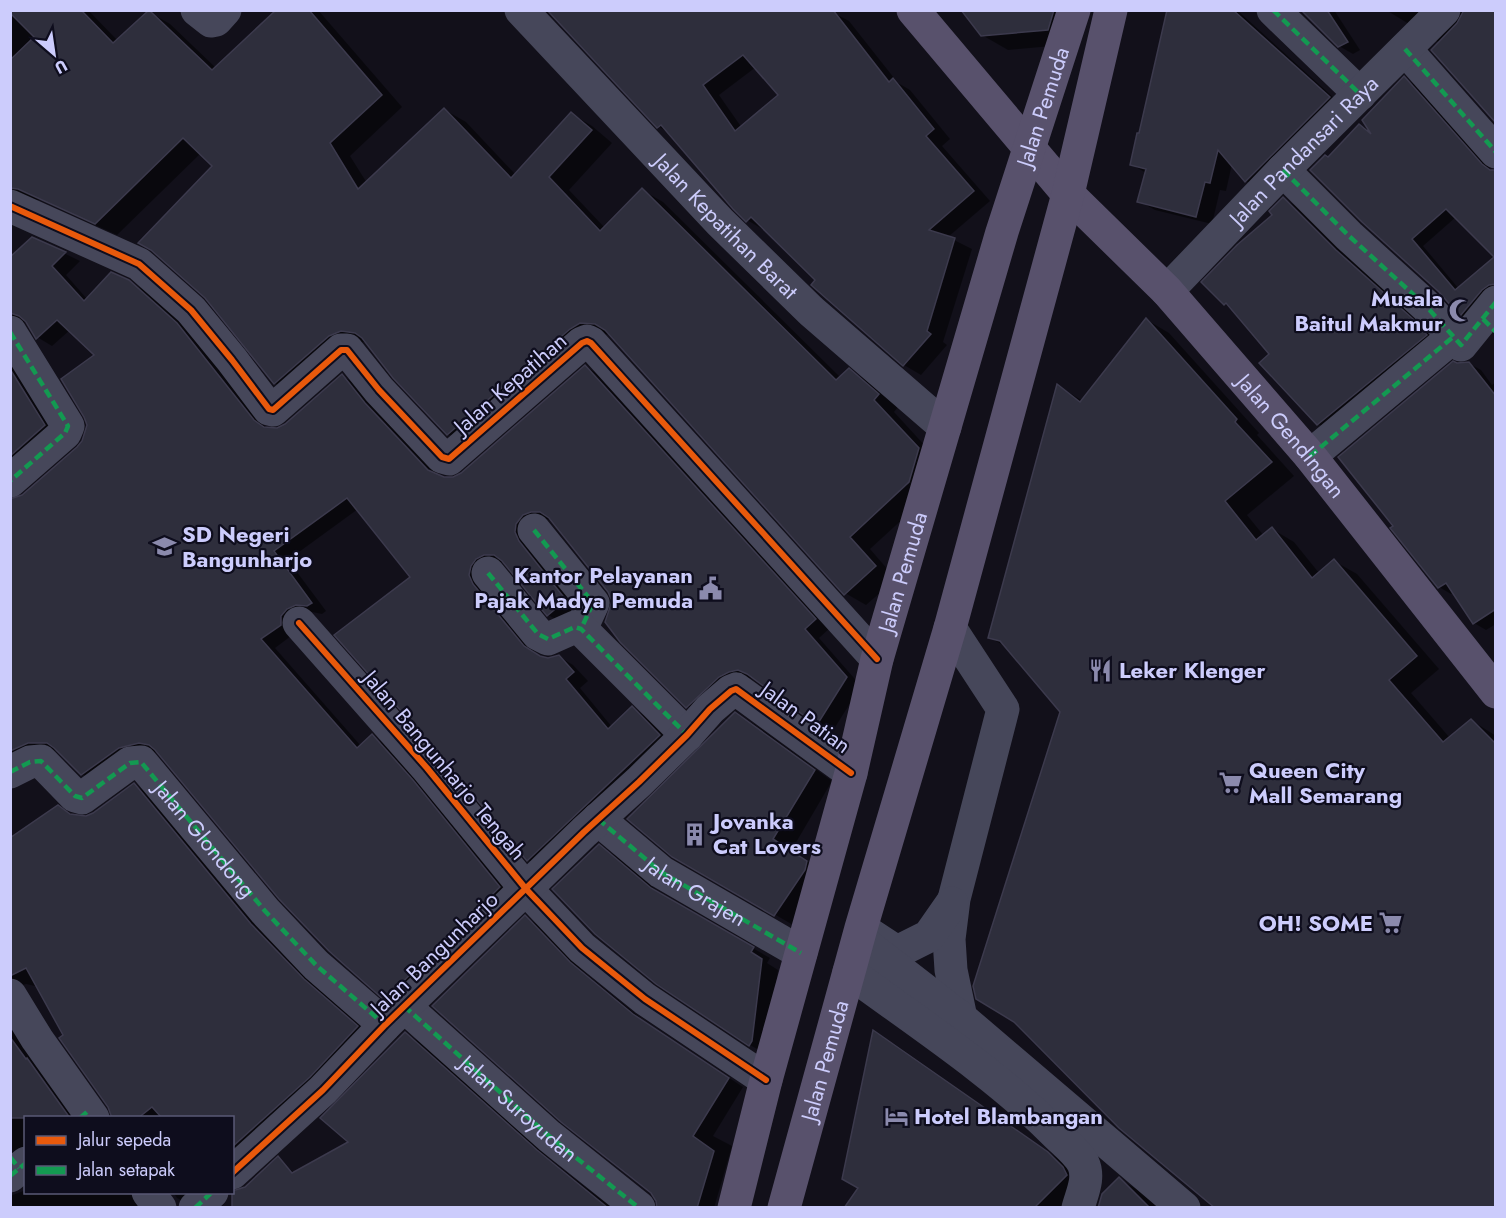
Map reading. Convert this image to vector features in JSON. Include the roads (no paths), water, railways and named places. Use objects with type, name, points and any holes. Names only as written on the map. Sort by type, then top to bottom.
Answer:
[{"type":"main road","name":"Jalan Gendingan","points":[[913,10],[1068,194],[1167,291],[1310,456],[1496,692]]},
{"type":"main road","name":"Jalan Pemuda","points":[[734,1208],[766,1080],[851,773],[877,660],[1002,232],[1074,10]]},
{"type":"main road","name":"Jalan Pemuda","points":[[784,1208],[849,972],[951,628],[1068,194],[1111,10]]},
{"type":"main road","points":[[988,101],[998,111],[1015,117],[1027,116],[1047,99]]},
{"type":"street","points":[[197,10],[211,21],[216,20],[225,10]]},
{"type":"street","name":"Jalan Kepatihan Barat","points":[[521,10],[720,222],[811,311],[945,428]]},
{"type":"street","points":[[1273,10],[1360,94]]},
{"type":"street","name":"Jalan Pandansari Raya","points":[[1167,291],[1283,170],[1444,10]]},
{"type":"street","points":[[1405,49],[1496,152]]},
{"type":"street","points":[[1283,170],[1348,236],[1426,306],[1461,345],[1492,318]]},
{"type":"street","name":"Jalan Kepatihan","points":[[10,206],[139,264],[191,310],[232,360],[266,407],[273,410],[341,350],[347,350],[380,390],[442,457],[449,459],[582,343],[587,341],[591,343],[877,660]]},
{"type":"street","points":[[10,332],[68,426],[68,430],[10,481]]},
{"type":"street","points":[[1310,456],[1453,337]]},
{"type":"street","points":[[534,530],[593,603],[581,629]]},
{"type":"street","points":[[488,573],[543,638],[548,639],[574,627],[581,629],[687,735]]},
{"type":"street","name":"Jalan Bangunharjo Tengah","points":[[299,622],[428,768],[526,889],[582,948],[645,999],[766,1080]]},
{"type":"street","points":[[951,628],[1003,709],[954,899],[949,939],[951,970],[961,1018]]},
{"type":"street","name":"Jalan Patian","points":[[687,735],[710,709],[736,689],[851,773]]},
{"type":"street","name":"Jalan Bangunharjo","points":[[234,1171],[323,1090],[394,1016],[687,735]]},
{"type":"street","name":"Jalan Glondong","points":[[10,772],[30,762],[41,761],[75,796],[82,798],[130,763],[141,762],[264,911],[316,965],[394,1016]]},
{"type":"street","name":"Jalan Grajen","points":[[598,819],[661,872],[801,953]]},
{"type":"street","points":[[860,934],[897,952],[929,936],[954,899]]},
{"type":"street","points":[[860,934],[1184,1208]]},
{"type":"street","points":[[849,972],[976,1066],[1038,1116],[1072,1150],[1083,1163],[1087,1176],[1078,1208]]},
{"type":"street","points":[[10,995],[87,1115]]},
{"type":"street","name":"Jalan Suroyudan","points":[[394,1016],[639,1208]]},
{"type":"street","points":[[150,1194],[160,1208]]},
{"type":"street","points":[[195,1208],[210,1194]]},
{"type":"place","name":"Musala Baitul Makmur","points":[[1461,311]]},
{"type":"place","name":"SD Negeri Bangunharjo","points":[[164,547]]},
{"type":"place","name":"Kantor Pelayanan Pajak Madya Pemuda","points":[[711,588]]},
{"type":"place","name":"Leker Klenger","points":[[1101,670]]},
{"type":"place","name":"Queen City Mall Semarang","points":[[1231,783]]},
{"type":"place","name":"Jovanka Cat Lovers","points":[[695,834]]},
{"type":"place","name":"OH! SOME","points":[[1391,923]]},
{"type":"place","name":"Hotel Blambangan","points":[[896,1116]]}]
